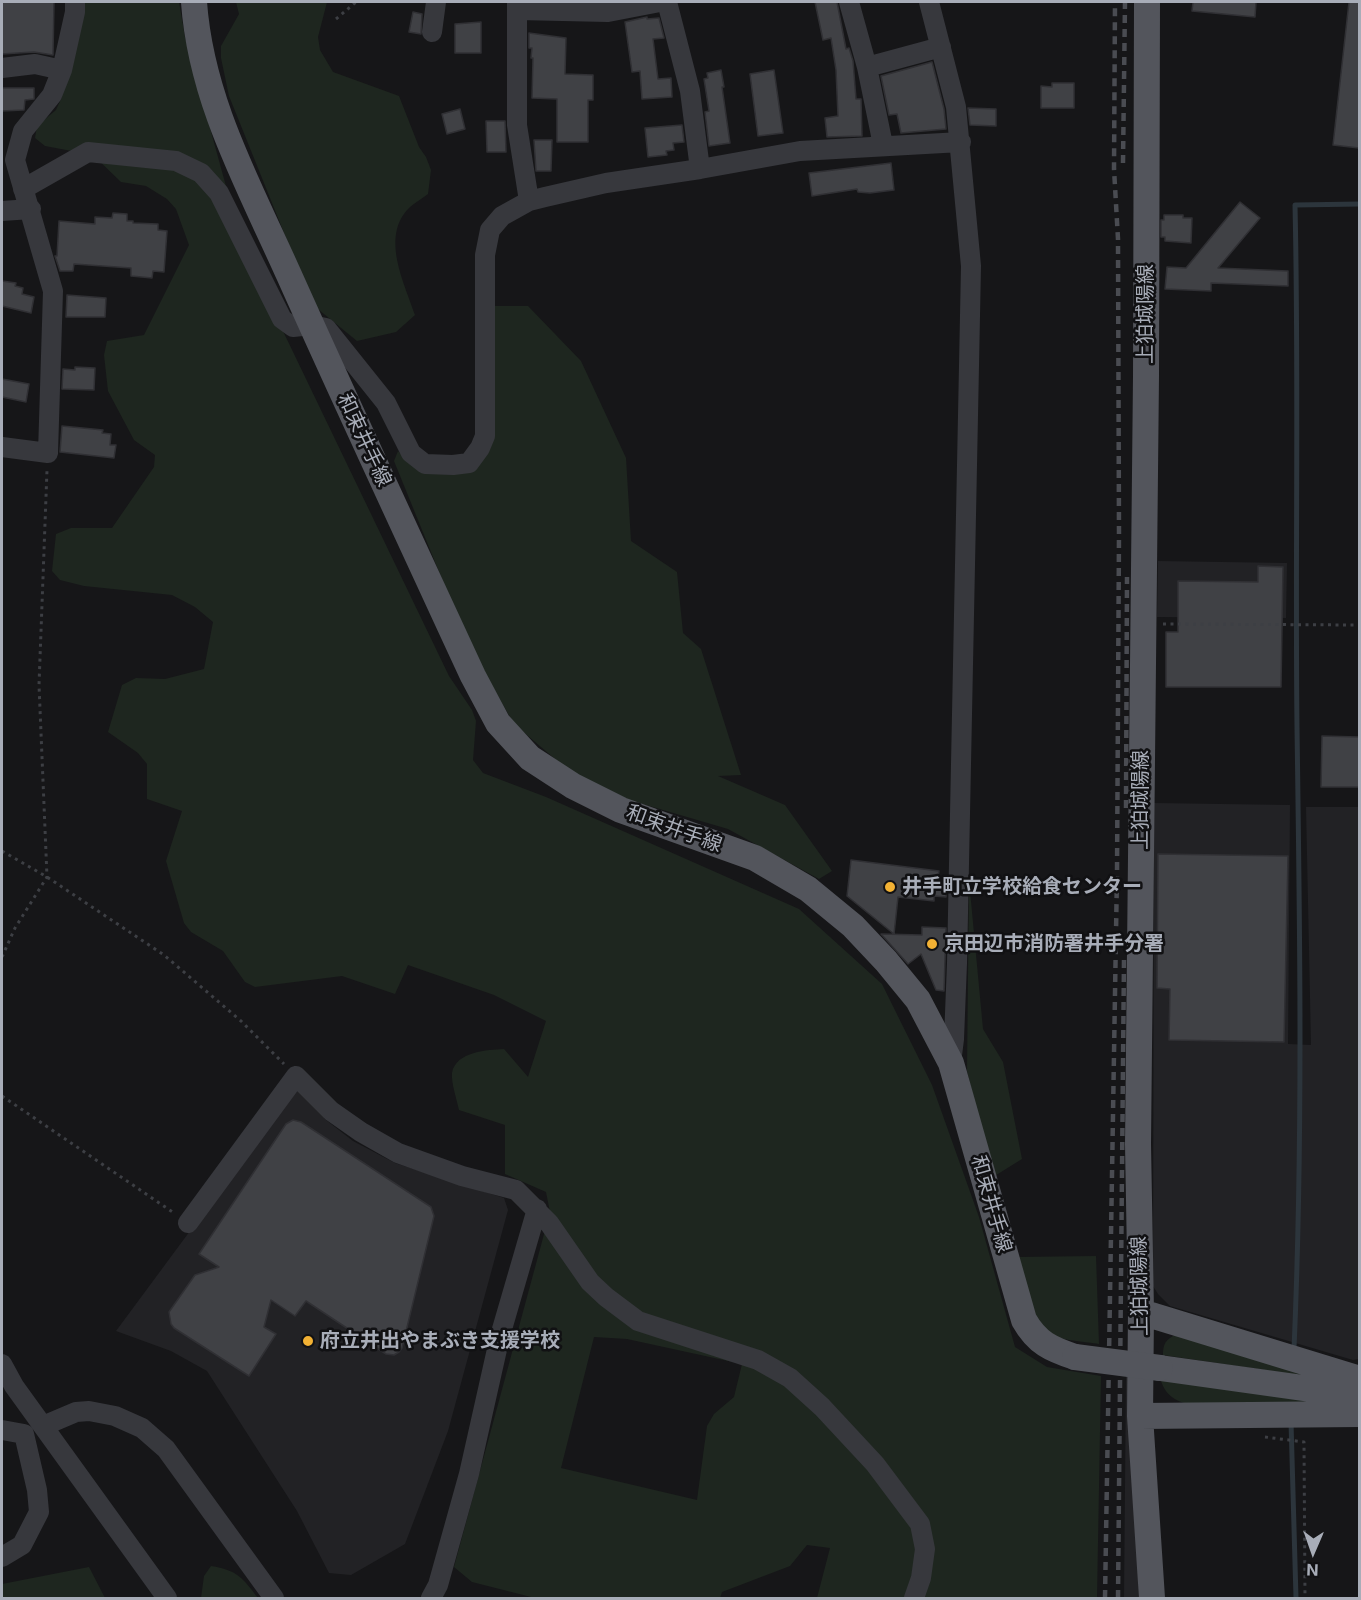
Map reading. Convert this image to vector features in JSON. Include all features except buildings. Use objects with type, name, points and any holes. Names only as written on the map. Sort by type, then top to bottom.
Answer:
[{"type":"main road","name":"和束井手線","points":[[194,2],[200,55],[213,103],[311,325],[473,676],[498,723],[530,758],[573,786],[621,810],[755,858],[808,889],[853,926],[886,961],[918,1000],[951,1063],[1024,1320],[1032,1334],[1050,1348],[1075,1357],[1359,1396]]},
{"type":"main road","name":"上狛城陽線","points":[[1147,2],[1146,376],[1138,1144],[1140,1416],[1152,1599]]},
{"type":"main road","points":[[1141,1311],[1359,1379]]},
{"type":"main road","points":[[1140,1416],[1359,1413]]},
{"type":"street","points":[[2,447],[48,453],[53,291],[15,160],[23,131],[52,95],[62,70],[75,12],[75,2]]},
{"type":"street","points":[[432,32],[436,2]]},
{"type":"street","points":[[529,201],[517,125],[518,6],[608,12],[660,2]]},
{"type":"street","points":[[667,2],[690,91],[700,169]]},
{"type":"street","points":[[849,2],[867,67],[884,145]]},
{"type":"street","points":[[929,2],[952,87],[961,142],[971,266],[957,963],[951,1063]]},
{"type":"street","points":[[867,67],[941,47]]},
{"type":"street","points":[[2,68],[35,64],[62,70]]},
{"type":"street","points":[[22,189],[88,152],[176,161],[201,173],[219,193],[282,319],[293,327],[311,325],[327,328],[386,403],[411,453],[425,464],[453,465],[469,462],[480,448],[485,436],[485,255],[490,230],[502,216],[529,201],[606,183],[801,151],[961,142]]},
{"type":"street","points":[[2,211],[31,209]]},
{"type":"street","points":[[189,1222],[296,1076],[331,1111],[361,1132],[398,1153],[462,1176],[516,1190],[549,1222],[590,1282],[606,1297],[638,1320],[758,1360],[790,1378],[822,1407],[874,1464],[920,1524],[925,1549],[921,1578],[914,1599]]},
{"type":"street","points":[[431,1599],[441,1577],[470,1474],[500,1336],[537,1209]]},
{"type":"street","points":[[2,1364],[8,1391],[43,1426],[167,1599]]},
{"type":"street","points":[[43,1426],[76,1412],[89,1411],[115,1416],[142,1428],[166,1449],[273,1599]]},
{"type":"street","points":[[2,1430],[24,1434],[37,1490],[39,1512],[22,1545],[2,1557]]},
{"type":"path","points":[[336,18],[356,2]]},
{"type":"path","points":[[2,957],[15,928],[47,877],[39,685],[48,453]]},
{"type":"path","points":[[1142,624],[1359,625]]},
{"type":"path","points":[[2,851],[47,877],[164,955],[241,1022],[296,1076]]},
{"type":"path","points":[[2,1096],[189,1222]]},
{"type":"path","points":[[1287,1439],[1304,1442],[1305,1599]]},
{"type":"shaded area","points":[[82,2],[179,2],[185,37],[243,248],[449,676],[472,710],[476,721],[473,760],[483,773],[546,797],[799,909],[882,984],[932,1085],[979,1217],[1015,1347],[1047,1367],[1101,1376],[1097,1598],[817,1598],[830,1548],[807,1545],[790,1566],[722,1592],[720,1598],[535,1598],[472,1582],[454,1567],[550,1212],[546,1192],[505,1174],[505,1125],[459,1110],[452,1073],[455,1066],[466,1056],[482,1051],[504,1049],[528,1077],[546,1021],[494,995],[408,965],[395,994],[342,976],[255,987],[245,982],[223,951],[191,932],[184,923],[166,861],[182,811],[147,799],[147,764],[138,753],[108,732],[122,685],[136,678],[165,679],[204,669],[213,622],[195,607],[172,595],[84,586],[60,580],[52,571],[56,534],[71,528],[112,528],[154,467],[155,455],[134,440],[108,391],[104,355],[107,341],[144,335],[189,245],[176,209],[167,199],[146,186],[121,182],[93,155],[45,146],[35,138],[37,126],[56,110],[61,99]],"holes":[[[594,1337],[627,1339],[742,1364],[734,1397],[714,1414],[707,1426],[697,1500],[561,1468]]]},
{"type":"shaded area","points":[[236,2],[327,2],[318,37],[320,50],[333,72],[399,96],[419,147],[431,170],[428,194],[409,208],[396,233],[397,261],[415,315],[396,332],[357,341],[313,305],[229,96],[221,58],[221,46],[239,14]]},
{"type":"shaded area","points":[[492,306],[528,306],[581,361],[626,458],[631,541],[677,572],[683,633],[701,649],[741,775],[718,776],[785,805],[832,871],[819,879],[728,829],[629,800],[568,770],[514,724],[487,677],[459,621],[394,461],[398,451],[410,464],[483,457]]},
{"type":"shaded area","points":[[1158,561],[1287,563],[1286,618],[1157,617]]},
{"type":"shaded area","points":[[1154,803],[1290,805],[1288,1044],[1311,1045],[1306,807],[1359,807],[1359,1359],[1353,1360],[1170,1306],[1153,1286]]},
{"type":"shaded area","points":[[969,880],[983,1029],[1003,1062],[1022,1159],[993,1177],[967,1071]]},
{"type":"shaded area","name":"府立井出やまぶき支援学校","points":[[295,1089],[326,1120],[353,1141],[395,1163],[504,1198],[508,1210],[448,1431],[405,1544],[351,1575],[329,1573],[297,1511],[207,1371],[171,1351],[116,1331]]},
{"type":"shaded area","points":[[1096,1256],[1099,1344],[1049,1334],[1042,1328],[1032,1309],[1018,1257]]},
{"type":"shaded area","points":[[1178,1333],[1304,1367],[1304,1376],[1163,1355],[1166,1341]]},
{"type":"shaded area","points":[[1126,1374],[1132,1375],[1139,1598],[1124,1598]]},
{"type":"shaded area","points":[[1160,1377],[1355,1404],[1190,1405],[1170,1396]]},
{"type":"shaded area","points":[[211,1566],[239,1576],[258,1598],[201,1598],[204,1576]]},
{"type":"shaded area","points":[[89,1567],[105,1598],[2,1598],[2,1584]]},
{"type":"waterway","points":[[1294,1349],[1299,1194],[1300,1038],[1295,205],[1360,204]]},
{"type":"waterway","points":[[1291,1422],[1296,1598]]},
{"type":"railway","points":[[1105,1598],[1117,873],[1119,533],[1118,239],[1114,169],[1115,2]]},
{"type":"railway","points":[[1123,163],[1125,2]]},
{"type":"railway","points":[[1126,808],[1127,577]]},
{"type":"railway","points":[[1118,1598],[1124,958]]},
{"type":"place","name":"井手町立学校給食センター","points":[[890,887]]},
{"type":"place","name":"京田辺市消防署井手分署","points":[[932,944]]},
{"type":"place","name":"府立井出やまぶき支援学校","points":[[308,1341]]}]
